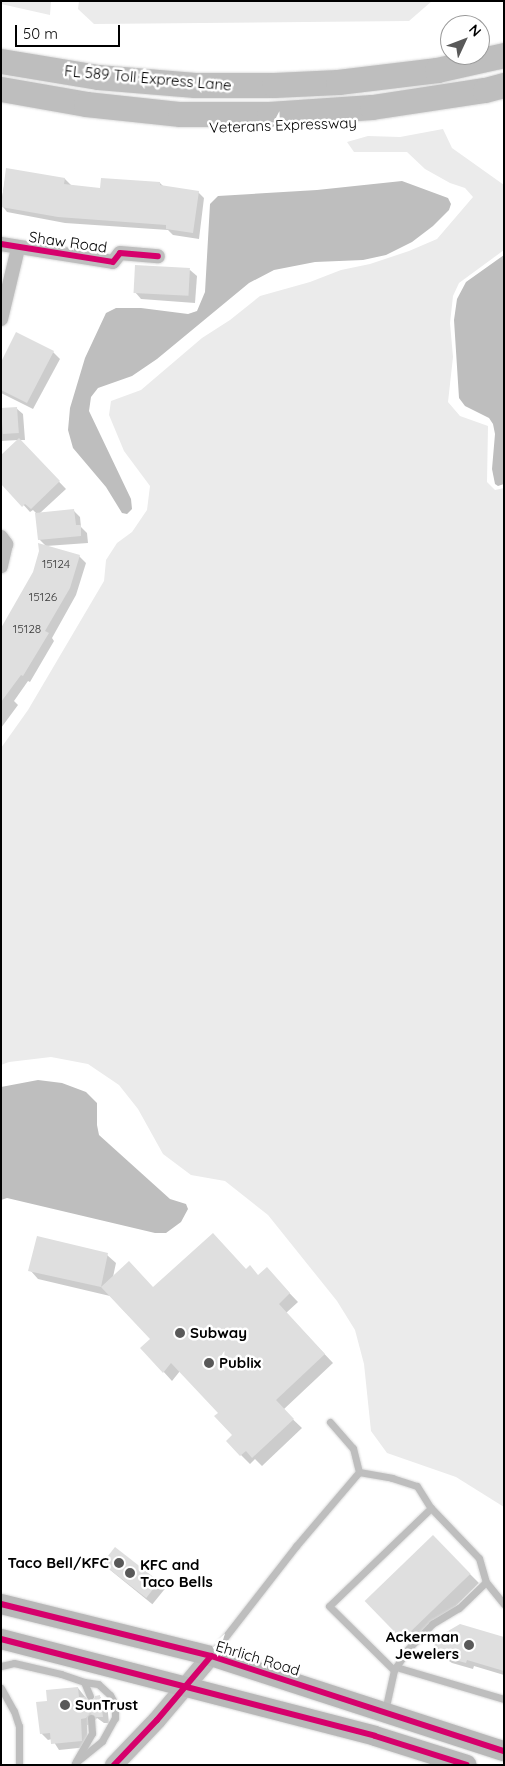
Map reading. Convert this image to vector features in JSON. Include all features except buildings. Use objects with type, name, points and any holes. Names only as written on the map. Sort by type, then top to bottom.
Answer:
[{"type":"highway","points":[[490,42],[504,39]]},
{"type":"highway","points":[[1,45],[104,62],[190,68],[288,69],[364,63],[440,52]]},
{"type":"highway","name":"FL 589 Toll Express Lane","points":[[1,61],[98,77],[195,85],[274,85],[338,82],[437,70],[504,55]]},
{"type":"highway","name":"FL 589 Toll Express Lane","points":[[1,89],[86,104],[180,114],[269,114],[372,107],[504,85]]},
{"type":"highway","name":"Veterans Expressway","points":[[1,106],[78,118],[175,127],[264,129],[368,123],[450,112],[504,102]]},
{"type":"main road","name":"Ehrlich Road","points":[[1,1604],[210,1656],[504,1751]]},
{"type":"main road","points":[[1,1639],[375,1736],[467,1765]]},
{"type":"street","name":"Shaw Road","points":[[1,244],[113,262],[120,253],[158,256]]},
{"type":"street","name":"Shaw Road","points":[[1,319],[18,248]]},
{"type":"street","points":[[1,537],[6,544],[1,566]]},
{"type":"street","points":[[114,1765],[186,1687],[210,1656]]},
{"type":"lane","points":[[330,1422],[353,1448],[359,1472]]},
{"type":"lane","points":[[359,1472],[392,1478],[417,1486],[430,1508],[478,1558],[486,1582],[504,1604]]},
{"type":"lane","points":[[210,1656],[296,1546],[359,1472]]},
{"type":"lane","points":[[430,1508],[329,1606],[395,1668],[504,1699]]},
{"type":"lane","points":[[385,1711],[395,1668],[408,1649],[432,1624],[459,1608],[486,1582]]},
{"type":"lane","points":[[1,1666],[14,1663],[61,1674],[84,1682],[98,1684],[110,1695],[115,1704],[115,1718],[102,1741],[74,1764]]},
{"type":"lane","points":[[84,1682],[90,1696]]},
{"type":"lane","points":[[1,1688],[14,1710],[19,1726],[19,1765]]},
{"type":"lane","points":[[74,1764],[92,1733],[91,1718]]},
{"type":"shaded area","points":[[1,1],[51,1],[50,15],[1,4]]},
{"type":"shaded area","points":[[79,1],[432,1],[409,21],[94,24],[78,9]]},
{"type":"shaded area","points":[[443,129],[452,148],[504,185],[504,250],[459,283],[453,296],[450,323],[453,357],[448,402],[460,416],[488,426],[487,482],[495,490],[504,488],[504,1507],[456,1477],[387,1453],[371,1431],[364,1364],[355,1330],[337,1301],[268,1215],[225,1181],[191,1175],[163,1154],[138,1109],[119,1085],[88,1064],[51,1057],[9,1062],[1,1065],[1,748],[28,710],[104,581],[106,560],[117,543],[132,532],[147,510],[150,486],[124,451],[109,415],[111,401],[141,390],[202,338],[230,320],[260,296],[310,282],[341,270],[370,264],[437,239],[473,197],[465,188],[450,183],[425,169],[407,152],[354,152],[347,142],[368,136],[400,137]]},
{"type":"shaded area","points":[[402,181],[448,198],[451,204],[449,210],[433,226],[412,242],[386,255],[363,260],[315,262],[274,270],[249,283],[157,359],[132,376],[98,388],[91,397],[89,411],[131,499],[132,509],[127,514],[122,513],[106,487],[73,448],[68,430],[70,408],[85,358],[106,313],[116,308],[141,308],[188,314],[197,311],[205,292],[210,204],[218,196],[317,190]]},
{"type":"shaded area","points":[[504,255],[504,484],[498,486],[495,484],[492,469],[495,434],[493,424],[489,418],[465,406],[459,398],[454,320],[457,299],[466,282]]},
{"type":"shaded area","points":[[38,1080],[62,1083],[86,1092],[97,1103],[99,1135],[170,1199],[186,1204],[188,1209],[181,1222],[166,1233],[155,1233],[7,1198],[1,1200],[1,1087]]},
{"type":"cycle path","points":[[1,244],[113,262],[120,253],[158,256]]},
{"type":"cycle path","points":[[1,1604],[211,1656],[504,1751]]},
{"type":"cycle path","points":[[1,1639],[375,1736],[467,1765]]},
{"type":"cycle path","points":[[114,1765],[157,1720],[211,1656]]},
{"type":"place","name":"Subway","points":[[180,1333]]},
{"type":"place","name":"Publix","points":[[209,1363]]},
{"type":"place","name":"Taco Bell/KFC","points":[[119,1563]]},
{"type":"place","name":"KFC and Taco Bells","points":[[130,1573]]},
{"type":"place","name":"Ackerman Jewelers","points":[[469,1645]]},
{"type":"place","name":"SunTrust","points":[[65,1705]]}]
